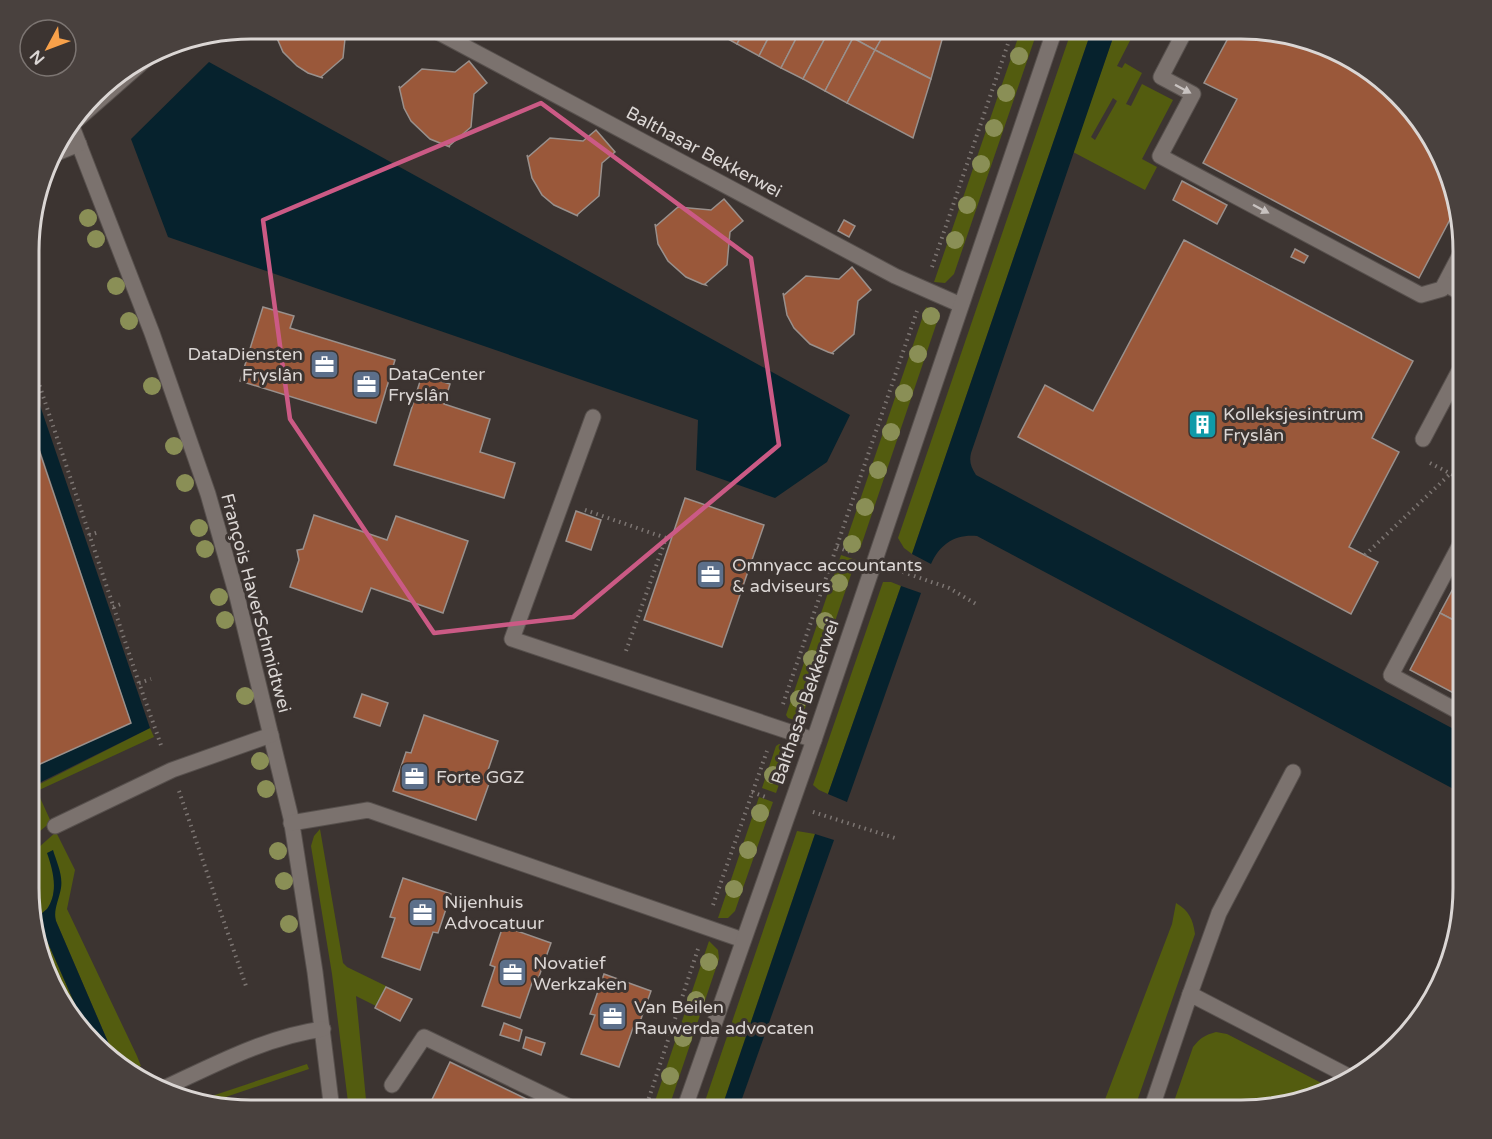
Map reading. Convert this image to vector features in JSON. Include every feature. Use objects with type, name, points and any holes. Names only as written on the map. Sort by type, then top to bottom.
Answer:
[{"type":"street","name":"Balthasar Bekkerwei","points":[[451,39],[874,265],[961,305]]},
{"type":"street","name":"Balthasar Bekkerwei","points":[[687,1100],[814,740],[1052,39]]},
{"type":"street","points":[[1181,39],[1161,77],[1193,94],[1160,156],[1421,295],[1442,289],[1453,267]]},
{"type":"street","name":"François HaverSchmidtwei","points":[[75,133],[152,333],[208,494],[249,644],[291,823],[323,1029],[331,1100]]},
{"type":"street","points":[[65,150],[79,144]]},
{"type":"street","points":[[1444,284],[1453,289]]},
{"type":"street","points":[[1423,439],[1453,382]]},
{"type":"street","points":[[593,417],[512,639],[814,740]]},
{"type":"street","points":[[1453,558],[1391,675],[1453,709]]},
{"type":"street","points":[[55,826],[172,770],[271,735]]},
{"type":"street","points":[[1154,1100],[1219,914],[1293,772]]},
{"type":"street","points":[[291,823],[368,810],[743,940]]},
{"type":"street","points":[[1190,994],[1344,1074]]},
{"type":"street","points":[[172,1085],[248,1049],[323,1029]]},
{"type":"street","points":[[392,1085],[424,1037],[555,1100]]},
{"type":"path","points":[[648,1100],[1010,39]]},
{"type":"path","points":[[39,373],[44,371]]},
{"type":"path","points":[[39,383],[155,733],[172,770],[247,989]]},
{"type":"path","points":[[1423,439],[1414,455],[1453,475]]},
{"type":"path","points":[[62,455],[70,452]]},
{"type":"path","points":[[1365,555],[1450,474]]},
{"type":"path","points":[[562,502],[666,538],[618,674]]},
{"type":"path","points":[[89,535],[99,532]]},
{"type":"path","points":[[837,547],[949,588],[976,604]]},
{"type":"path","points":[[113,607],[124,603]]},
{"type":"path","points":[[138,683],[152,679]]},
{"type":"path","points":[[752,792],[898,839]]},
{"type":"highlighted area","points":[[541,103],[751,258],[779,445],[573,617],[434,633],[290,419],[263,220]]},
{"type":"green space","points":[[1018,39],[1035,39],[954,274],[945,283],[934,282]]},
{"type":"green space","points":[[1069,39],[1089,39],[912,554],[904,548],[898,538]]},
{"type":"green space","points":[[1113,39],[1131,39],[1117,66],[1122,68],[1125,63],[1142,73],[1126,104],[1131,106],[1142,84],[1173,100],[1142,159],[1157,167],[1145,190],[1073,152]],"holes":[[[1113,98],[1117,101],[1095,140],[1091,137]]]},
{"type":"green space","points":[[926,307],[936,314],[937,322],[860,549],[845,544]]},
{"type":"green space","points":[[841,555],[856,560],[801,720],[798,721],[786,715]]},
{"type":"green space","points":[[883,582],[901,586],[828,794],[813,785]]},
{"type":"green space","points":[[150,728],[154,737],[39,790],[39,784]]},
{"type":"green space","points":[[779,744],[790,748],[791,751],[776,793],[762,788],[776,746]]},
{"type":"green space","points":[[39,795],[51,822],[39,832]]},
{"type":"green space","points":[[759,797],[773,802],[735,911],[728,918],[718,918]]},
{"type":"green space","points":[[320,829],[343,963],[386,986],[376,1006],[356,996],[366,1100],[348,1100],[332,974],[311,846],[314,836]]},
{"type":"green space","points":[[797,831],[815,834],[724,1100],[705,1100]]},
{"type":"green space","points":[[56,832],[75,870],[67,909],[137,1056],[141,1066],[138,1068],[110,1046],[56,921],[54,913],[61,885],[52,867],[54,893],[48,908],[41,914],[39,847]]},
{"type":"green space","points":[[1176,903],[1190,916],[1195,934],[1137,1100],[1105,1100],[1172,924]]},
{"type":"green space","points":[[44,934],[77,1009],[55,969]]},
{"type":"green space","points":[[709,941],[718,950],[719,959],[671,1100],[655,1100]]},
{"type":"green space","points":[[1216,1032],[1227,1034],[1323,1084],[1296,1093],[1255,1100],[1174,1100],[1193,1047],[1209,1034]]},
{"type":"green space","points":[[307,1064],[309,1069],[223,1098],[211,1096]]},
{"type":"water","points":[[1089,39],[1113,39],[971,453],[970,462],[973,469],[976,475],[1453,729],[1453,789],[977,536],[962,537],[949,542],[939,551],[931,564],[912,554]]},
{"type":"water","points":[[209,62],[850,415],[827,462],[775,498],[696,470],[698,420],[168,237],[131,139]]},
{"type":"water","points":[[39,402],[150,728],[39,783],[39,765],[131,722],[39,446]]},
{"type":"water","points":[[901,586],[921,593],[847,802],[828,794]]},
{"type":"water","points":[[815,834],[834,840],[742,1100],[724,1100]]},
{"type":"water","points":[[53,850],[61,878],[56,921],[110,1046],[77,1009],[44,934],[41,914],[51,902],[54,888],[47,853]]},
{"type":"building","points":[[277,39],[345,39],[343,58],[321,77],[323,78],[297,66],[283,52]]},
{"type":"building","points":[[728,39],[740,39],[737,44]]},
{"type":"building","points":[[740,39],[768,39],[759,56],[737,44]]},
{"type":"building","points":[[768,39],[796,39],[781,68],[759,56]]},
{"type":"building","points":[[796,39],[825,39],[803,79],[781,68]]},
{"type":"building","points":[[825,39],[852,39],[825,91],[803,79]]},
{"type":"building","points":[[852,39],[875,50],[847,103],[825,91]]},
{"type":"building","points":[[855,39],[881,39],[875,50]]},
{"type":"building","points":[[881,39],[942,39],[931,79],[875,50]]},
{"type":"building","points":[[1228,39],[1255,39],[1296,46],[1322,55],[1359,75],[1391,101],[1425,145],[1442,183],[1449,210],[1450,219],[1419,278],[1203,163],[1237,99],[1204,83]]},
{"type":"building","points":[[875,50],[931,79],[913,138],[847,103]]},
{"type":"building","points":[[469,61],[487,83],[474,94],[471,127],[450,147],[430,139],[411,121],[404,108],[399,86],[400,88],[422,69],[455,72]]},
{"type":"building","points":[[596,130],[615,152],[602,163],[599,196],[578,216],[554,205],[542,195],[532,178],[527,155],[528,157],[550,138],[583,141]]},
{"type":"building","points":[[1182,181],[1227,205],[1217,224],[1173,200]]},
{"type":"building","points":[[724,199],[743,221],[730,232],[727,265],[706,285],[686,277],[668,261],[658,244],[655,224],[656,226],[678,207],[711,210]]},
{"type":"building","points":[[844,220],[855,226],[849,237],[838,231]]},
{"type":"building","name":"Kolleksjesintrum Fryslân","points":[[1184,240],[1413,361],[1372,438],[1399,452],[1349,547],[1378,562],[1351,614],[1018,437],[1045,385],[1093,411]]},
{"type":"building","points":[[1295,249],[1308,256],[1304,263],[1291,257]]},
{"type":"building","points":[[852,267],[871,290],[858,301],[854,334],[832,353],[834,354],[810,344],[794,328],[787,315],[783,293],[784,295],[806,276],[839,279]]},
{"type":"building","points":[[263,307],[294,316],[290,328],[395,360],[376,423],[240,381]]},
{"type":"building","points":[[422,375],[450,384],[444,404],[490,419],[480,452],[515,463],[504,498],[394,465]]},
{"type":"building","points":[[39,450],[131,723],[39,764]]},
{"type":"building","points":[[685,498],[764,525],[722,647],[644,620]]},
{"type":"building","points":[[576,511],[601,520],[591,550],[566,541]]},
{"type":"building","points":[[314,515],[387,540],[396,516],[468,541],[443,613],[371,588],[362,612],[290,587],[299,560],[297,550],[303,549]]},
{"type":"building","points":[[1453,589],[1453,620],[1440,613]]},
{"type":"building","points":[[1440,613],[1453,620],[1453,693],[1410,670]]},
{"type":"building","points":[[362,694],[388,703],[380,726],[354,717]]},
{"type":"building","points":[[424,715],[498,741],[485,779],[490,781],[476,820],[393,791],[406,752],[411,753]]},
{"type":"building","points":[[403,878],[451,894],[438,933],[433,932],[420,970],[382,957],[395,918],[390,917]]},
{"type":"building","points":[[503,926],[551,943],[537,982],[533,980],[520,1018],[482,1006],[495,967],[490,965]]},
{"type":"building","points":[[604,974],[651,991],[637,1030],[633,1028],[619,1067],[581,1054],[595,1015],[590,1014]]},
{"type":"building","points":[[386,987],[412,999],[400,1021],[375,1008]]},
{"type":"building","points":[[504,1023],[522,1030],[519,1041],[500,1035]]},
{"type":"building","points":[[526,1037],[545,1043],[541,1055],[523,1048]]},
{"type":"building","points":[[450,1062],[528,1100],[432,1100]]},
{"type":"place","name":"DataDiensten Fryslân","points":[[324,364]]},
{"type":"place","name":"DataCenter Fryslân","points":[[367,384]]},
{"type":"place","name":"Kolleksjesintrum Fryslân","points":[[1202,424]]},
{"type":"place","name":"Omnyacc accountants & adviseurs","points":[[711,575]]},
{"type":"place","name":"Forte GGZ","points":[[415,777]]},
{"type":"place","name":"Nijenhuis Advocatuur","points":[[423,912]]},
{"type":"place","name":"Novatief Werkzaken","points":[[512,973]]},
{"type":"place","name":"Van Beilen Rauwerda advocaten","points":[[613,1017]]}]
